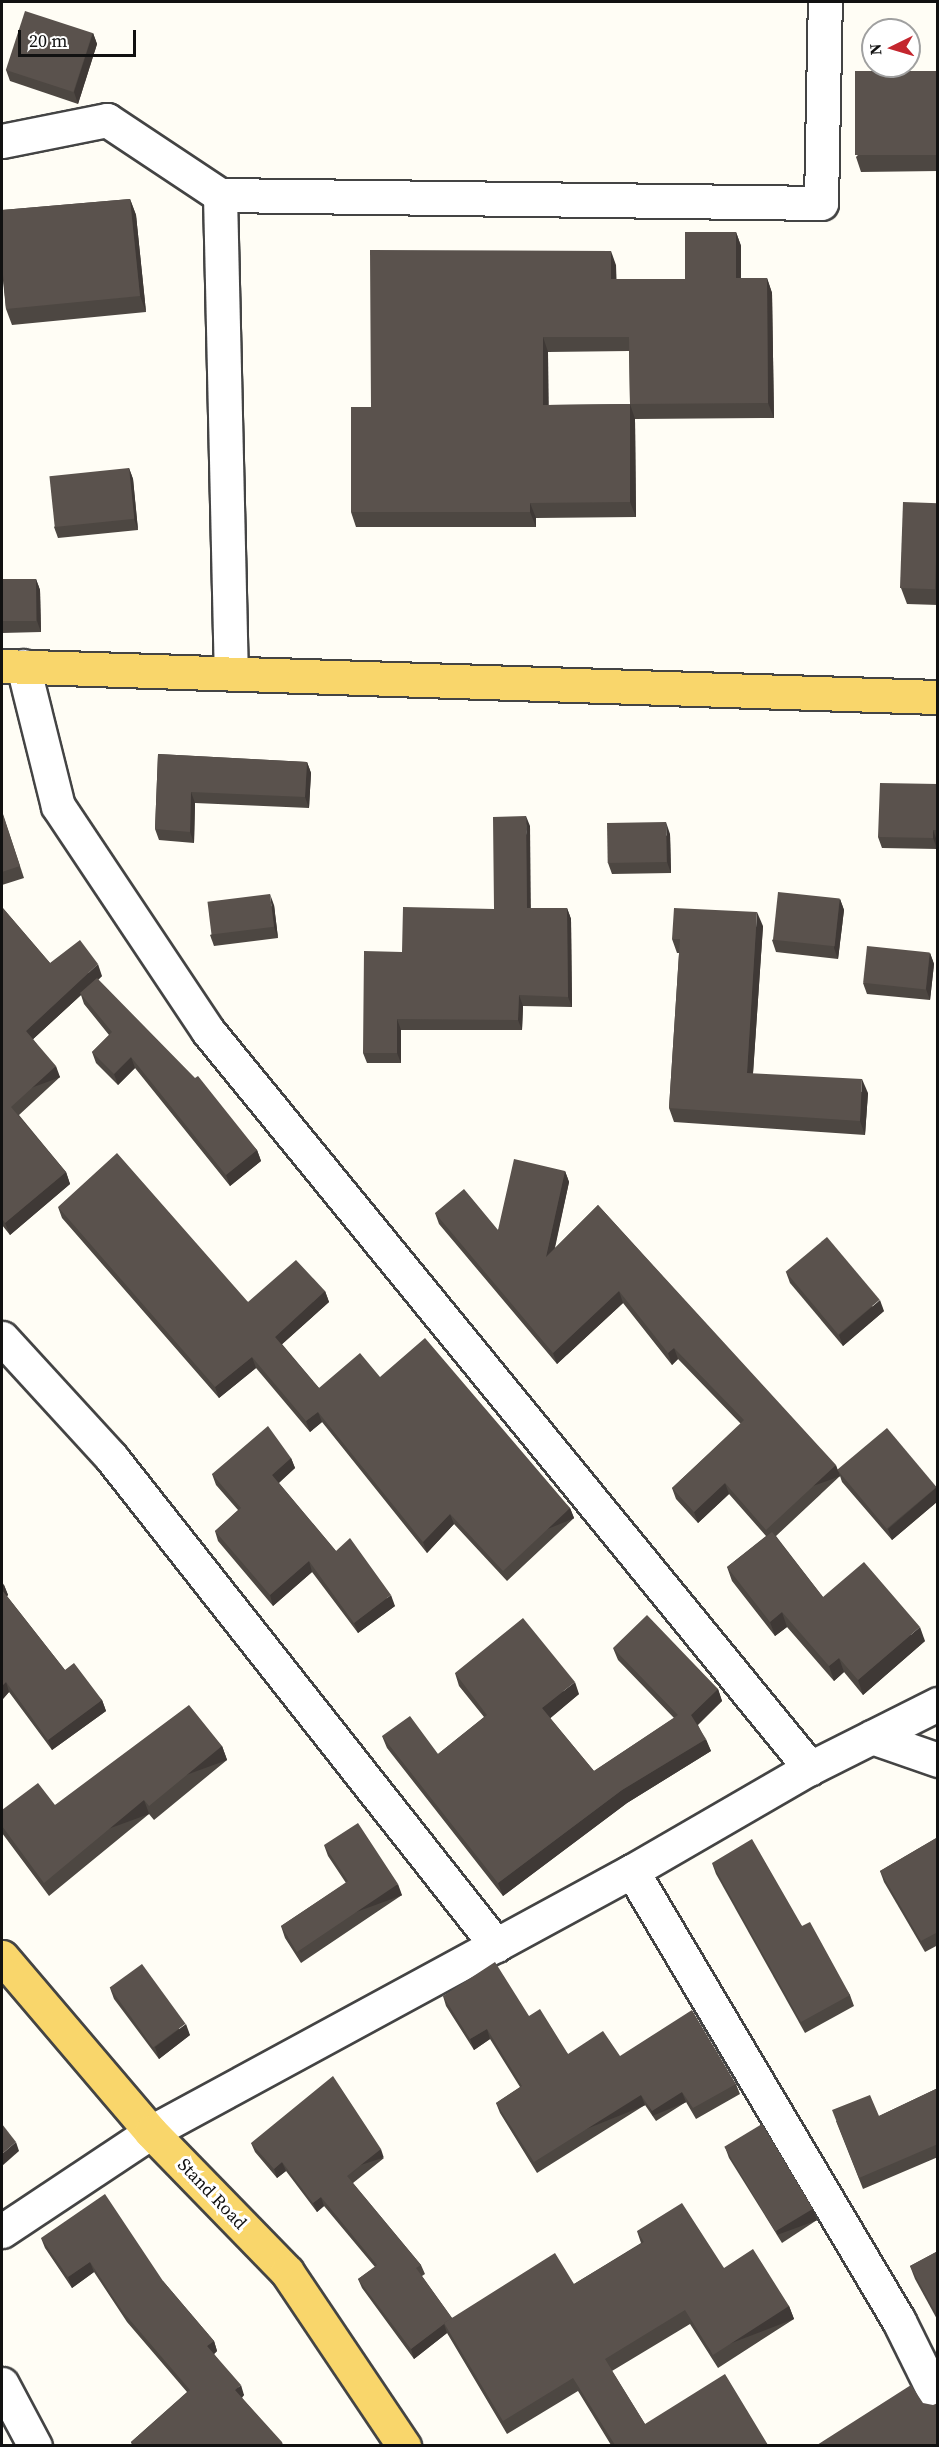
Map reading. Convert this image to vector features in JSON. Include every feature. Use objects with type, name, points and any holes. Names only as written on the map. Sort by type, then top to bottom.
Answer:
[{"type":"main road","points":[[12,666],[231,670],[938,697]]},
{"type":"main road","name":"Stand Road","points":[[2,1957],[152,2132],[287,2271],[404,2445]]},
{"type":"street","points":[[2,141],[107,120],[220,195],[821,203],[825,2]]},
{"type":"street","points":[[220,195],[231,670]]},
{"type":"street","points":[[12,666],[58,806],[208,1031],[810,1768]]},
{"type":"street","points":[[2,1338],[111,1457],[496,1945]]},
{"type":"street","points":[[2,2231],[152,2132],[632,1871],[810,1768],[938,1704]]},
{"type":"street","points":[[872,1737],[938,1760]]},
{"type":"street","points":[[632,1871],[898,2321],[938,2400]]},
{"type":"street","points":[[2,2384],[35,2445]]},
{"type":"building","points":[[25,11],[93,33],[73,92],[6,70]]},
{"type":"building","points":[[855,71],[861,71],[861,78],[921,78],[921,71],[938,71],[938,155],[855,155]]},
{"type":"building","points":[[130,199],[140,296],[6,309],[2,264],[2,210]]},
{"type":"building","points":[[685,232],[736,232],[736,278],[767,278],[768,403],[630,404],[630,502],[530,503],[530,512],[351,512],[351,407],[371,407],[370,250],[611,251],[611,279],[685,279]],"holes":[[[543,337],[629,337],[630,404],[543,405]]]},
{"type":"building","points":[[129,468],[134,519],[55,527],[49,476]]},
{"type":"building","points":[[903,502],[938,503],[935,589],[900,588]]},
{"type":"building","points":[[2,579],[36,579],[36,621],[2,621]]},
{"type":"building","points":[[158,754],[307,762],[305,797],[191,792],[190,832],[155,829]]},
{"type":"building","points":[[880,783],[938,784],[938,830],[933,830],[933,838],[878,837]]},
{"type":"building","points":[[2,812],[20,866],[2,872]]},
{"type":"building","points":[[526,816],[527,908],[567,908],[568,997],[519,995],[518,1020],[397,1019],[397,1053],[363,1053],[364,951],[402,952],[403,907],[494,909],[493,817]]},
{"type":"building","points":[[666,822],[667,862],[608,863],[607,823]]},
{"type":"building","points":[[778,892],[840,898],[835,946],[773,940]]},
{"type":"building","points":[[270,894],[274,927],[211,934],[207,902]]},
{"type":"building","points":[[2,907],[50,963],[80,940],[98,964],[26,1031],[56,1066],[11,1107],[66,1172],[5,1223],[2,1219]]},
{"type":"building","points":[[674,908],[757,912],[747,1073],[862,1079],[860,1121],[669,1108],[680,939],[672,939]]},
{"type":"building","points":[[867,946],[930,953],[926,989],[863,983]]},
{"type":"building","points":[[97,978],[195,1078],[198,1076],[257,1150],[226,1175],[131,1057],[114,1074],[92,1052],[112,1032],[80,993]]},
{"type":"building","points":[[117,1153],[248,1302],[296,1260],[325,1291],[275,1337],[319,1388],[360,1353],[380,1377],[425,1338],[570,1508],[503,1571],[450,1514],[423,1542],[318,1412],[306,1421],[252,1357],[215,1387],[58,1207]]},
{"type":"building","points":[[514,1159],[565,1171],[546,1257],[598,1205],[836,1465],[766,1530],[725,1483],[694,1512],[672,1488],[744,1420],[674,1348],[668,1353],[619,1291],[553,1353],[435,1213],[464,1189],[498,1230]]},
{"type":"building","points":[[827,1237],[880,1300],[838,1335],[786,1272]]},
{"type":"building","points":[[268,1426],[291,1458],[272,1475],[336,1551],[350,1538],[391,1595],[354,1623],[309,1561],[270,1595],[215,1531],[241,1508],[212,1474]]},
{"type":"building","points":[[887,1428],[936,1487],[887,1529],[837,1470]]},
{"type":"building","points":[[772,1532],[823,1597],[864,1562],[920,1627],[858,1680],[839,1658],[829,1666],[782,1612],[770,1622],[727,1567]]},
{"type":"building","points":[[2,1590],[65,1670],[74,1663],[102,1700],[48,1740],[6,1682],[2,1686]]},
{"type":"building","points":[[647,1615],[718,1689],[691,1715],[706,1739],[622,1790],[498,1883],[382,1736],[410,1716],[438,1754],[487,1715],[455,1673],[523,1618],[575,1682],[542,1708],[594,1771],[678,1715],[613,1648]]},
{"type":"building","points":[[189,1705],[222,1746],[149,1806],[144,1800],[44,1883],[2,1826],[2,1810],[38,1783],[55,1805]]},
{"type":"building","points":[[358,1823],[398,1884],[297,1952],[281,1926],[348,1881],[324,1845]]},
{"type":"building","points":[[938,1837],[938,1932],[921,1941],[880,1871]]},
{"type":"building","points":[[752,1839],[802,1926],[810,1922],[850,1995],[801,2022],[712,1863]]},
{"type":"building","points":[[495,1962],[529,2016],[540,2009],[568,2054],[603,2031],[620,2056],[692,2010],[736,2084],[693,2108],[682,2092],[652,2111],[641,2095],[534,2162],[496,2103],[522,2086],[487,2029],[470,2039],[443,1996]]},
{"type":"building","points":[[142,1964],[185,2024],[153,2047],[110,1988]]},
{"type":"building","points":[[333,2076],[381,2149],[347,2176],[421,2265],[416,2268],[452,2318],[411,2349],[358,2279],[377,2265],[321,2197],[313,2203],[282,2162],[274,2169],[251,2143]]},
{"type":"building","points":[[938,2088],[938,2144],[859,2178],[832,2110],[870,2095],[879,2116]]},
{"type":"building","points":[[2,2124],[16,2142],[2,2154]]},
{"type":"building","points":[[762,2124],[813,2209],[775,2232],[724,2147]]},
{"type":"building","points":[[105,2194],[163,2281],[214,2341],[207,2346],[241,2385],[235,2390],[283,2445],[134,2445],[131,2442],[190,2390],[123,2312],[90,2262],[68,2277],[41,2238]]},
{"type":"building","points":[[682,2203],[724,2268],[753,2249],[789,2306],[713,2355],[685,2310],[605,2359],[645,2424],[725,2374],[768,2445],[615,2445],[573,2378],[503,2421],[444,2323],[555,2253],[574,2284],[644,2242],[637,2231]]},
{"type":"building","points":[[938,2251],[938,2317],[910,2266]]},
{"type":"building","points":[[911,2385],[923,2403],[933,2405],[938,2403],[938,2445],[817,2445]]}]
